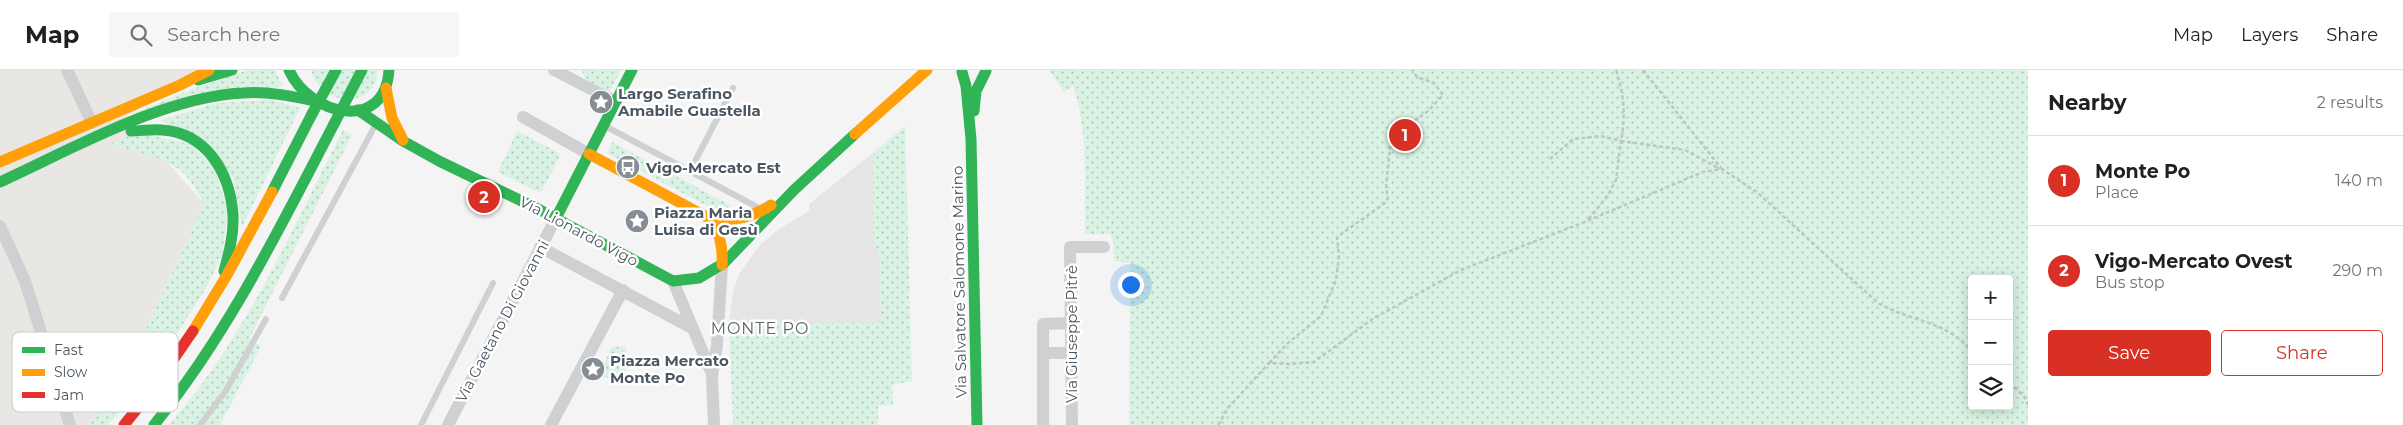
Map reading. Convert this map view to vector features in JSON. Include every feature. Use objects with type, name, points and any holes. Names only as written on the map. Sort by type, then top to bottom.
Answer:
[{"type":"street","points":[[67,70],[92,122]]},
{"type":"street","points":[[0,162],[180,85],[209,70]]},
{"type":"street","points":[[180,85],[232,70]]},
{"type":"street","points":[[289,70],[296,82],[315,101]]},
{"type":"street","points":[[299,70],[304,89]]},
{"type":"street","points":[[178,355],[213,302],[336,70]]},
{"type":"street","points":[[178,395],[198,370],[236,312],[362,70]]},
{"type":"street","points":[[556,218],[632,70]]},
{"type":"street","points":[[712,376],[673,281],[684,282],[703,277],[734,256],[748,238],[794,189],[917,81],[927,70]]},
{"type":"street","points":[[917,81],[937,70]]},
{"type":"street","points":[[960,71],[977,75],[987,70]]},
{"type":"street","points":[[971,139],[976,91],[987,70]]},
{"type":"street","points":[[390,71],[386,88],[392,118],[403,141]]},
{"type":"street","points":[[559,71],[616,102]]},
{"type":"street","points":[[960,71],[966,86],[971,139]]},
{"type":"street","points":[[0,182],[107,134],[157,114],[217,96],[263,92],[315,101],[336,110],[358,110],[375,102],[386,88]]},
{"type":"street","name":"Via Lionardo Vigo","points":[[358,110],[403,141],[439,161],[556,218],[673,281]]},
{"type":"street","points":[[523,117],[707,217],[735,222],[745,220],[794,189]]},
{"type":"street","points":[[107,134],[145,128],[164,129],[181,133],[204,146],[220,166],[227,179],[234,207],[234,233],[229,257],[213,302]]},
{"type":"street","name":"Via Salvatore Salomone Marino","points":[[971,139],[977,425]]},
{"type":"street","points":[[707,217],[719,234],[722,244],[717,345],[712,376],[714,425]]},
{"type":"street","name":"Via Gaetano Di Giovanni","points":[[448,425],[556,218]]},
{"type":"street","points":[[0,226],[25,281],[41,332]]},
{"type":"street","points":[[540,247],[692,328]]},
{"type":"street","name":"Via Giuseppe Pitrè","points":[[1072,425],[1070,247],[1104,247]]},
{"type":"street","points":[[551,425],[623,290]]},
{"type":"street","points":[[1043,425],[1043,324],[1070,322]]},
{"type":"street","points":[[1043,353],[1071,354]]},
{"type":"street","points":[[66,412],[70,425]]},
{"type":"street","points":[[124,425],[135,412]]},
{"type":"street","points":[[154,425],[164,412]]},
{"type":"lane","points":[[690,171],[733,88]]},
{"type":"lane","points":[[282,298],[377,123]]},
{"type":"lane","points":[[604,125],[763,210]]},
{"type":"lane","points":[[420,425],[493,283]]},
{"type":"lane","points":[[200,425],[225,392],[266,319]]},
{"type":"path","points":[[1218,425],[1228,408],[1269,363],[1288,343],[1321,316],[1336,280],[1337,237],[1385,203],[1388,198],[1386,187],[1390,148],[1396,134],[1428,111],[1443,95],[1434,83],[1416,77],[1412,70]]},
{"type":"path","points":[[1587,221],[1608,195],[1616,180],[1626,117],[1622,88],[1616,70]]},
{"type":"path","points":[[1643,70],[1703,148],[1722,169]]},
{"type":"path","points":[[1550,159],[1574,139],[1601,136],[1621,141],[1685,150],[1722,169],[1758,193],[1878,303],[1894,312],[1937,325],[1962,339],[1968,347]]},
{"type":"path","points":[[1269,363],[1314,362],[1374,318],[1461,270],[1587,221],[1703,172],[1722,169]]},
{"type":"path","points":[[2013,386],[2024,396],[2028,405]]},
{"type":"shaded area","points":[[0,70],[199,70],[127,116],[204,204],[145,332],[12,332],[12,412],[104,412],[88,423],[89,425],[0,425]]},
{"type":"shaded area","points":[[873,153],[873,243],[880,257],[881,323],[729,323],[733,291],[739,274],[759,246],[779,229],[809,211],[809,204]]},
{"type":"green space","points":[[248,70],[275,70],[283,86],[132,114],[190,90]]},
{"type":"green space","points":[[311,70],[377,70],[375,83],[368,92],[359,98],[348,99],[336,97],[325,92],[316,83]]},
{"type":"green space","points":[[582,70],[621,70],[609,93],[585,79]]},
{"type":"green space","points":[[1049,70],[2028,70],[2028,425],[1129,425],[1130,263],[1114,261],[1113,241],[1110,234],[1085,234],[1084,140],[1073,86],[1064,92]]},
{"type":"green space","points":[[272,100],[300,108],[242,227],[233,177],[161,120],[217,103]]},
{"type":"green space","points":[[905,126],[912,381],[892,385],[893,405],[878,406],[878,425],[733,425],[729,323],[881,323],[880,257],[873,244],[873,153]]},
{"type":"green space","points":[[343,130],[352,135],[249,339],[261,346],[220,425],[169,425],[221,357],[244,320],[285,245]]},
{"type":"green space","points":[[517,131],[557,152],[560,156],[542,191],[538,192],[498,172]]},
{"type":"green space","points":[[144,134],[190,144],[214,167],[228,211],[222,255],[206,288],[178,332],[145,332],[204,204],[190,181],[179,169],[154,157],[109,144],[130,136]]},
{"type":"green space","points":[[612,142],[730,205],[724,215],[607,153]]},
{"type":"green space","points":[[626,346],[626,376],[597,378],[612,347]]},
{"type":"green space","points":[[104,412],[119,412],[107,425],[89,425],[88,423]]},
{"type":"traffic: fast","points":[[198,80],[232,70]]},
{"type":"traffic: fast","points":[[289,70],[299,86],[312,98],[328,107],[345,111],[361,110],[374,103],[384,90],[389,70]]},
{"type":"traffic: fast","points":[[312,114],[336,70]]},
{"type":"traffic: fast","points":[[334,124],[362,70]]},
{"type":"traffic: fast","points":[[556,218],[632,70]]},
{"type":"traffic: fast","points":[[974,111],[976,91],[986,71]]},
{"type":"traffic: fast","points":[[962,72],[966,86],[971,139],[977,425]]},
{"type":"traffic: fast","points":[[0,182],[87,140],[150,114],[181,104],[243,93],[279,94],[315,101]]},
{"type":"traffic: fast","points":[[358,110],[403,141],[439,161],[540,210],[673,281],[699,278],[724,263],[794,190],[855,134]]},
{"type":"traffic: fast","points":[[272,192],[312,114]]},
{"type":"traffic: fast","points":[[178,394],[206,354],[252,279],[334,124]]},
{"type":"traffic: fast","points":[[131,131],[158,130],[178,133],[192,139],[203,147],[221,170],[227,184],[233,215],[232,236],[224,271]]},
{"type":"traffic: fast","points":[[154,425],[164,412]]},
{"type":"traffic: slow","points":[[0,162],[180,85],[209,70]]},
{"type":"traffic: slow","points":[[855,134],[927,70]]},
{"type":"traffic: slow","points":[[386,88],[392,118],[403,140]]},
{"type":"traffic: slow","points":[[589,154],[707,217],[720,239],[722,265]]},
{"type":"traffic: slow","points":[[193,331],[227,275],[272,192]]},
{"type":"traffic: slow","points":[[707,217],[740,218],[771,205]]},
{"type":"traffic: jam","points":[[178,353],[193,331]]},
{"type":"traffic: jam","points":[[124,425],[134,412]]},
{"type":"place","name":"Largo Serafino Amabile Guastella","points":[[601,102]]},
{"type":"place","name":"Monte Po","points":[[1405,135]]},
{"type":"place","name":"Vigo-Mercato Est","points":[[628,167]]},
{"type":"place","name":"Vigo-Mercato Ovest","points":[[484,197]]},
{"type":"place","name":"Piazza Maria Luisa di Gesù","points":[[637,221]]},
{"type":"place","name":"Piazza Mercato Monte Po","points":[[593,369]]},
{"type":"district","name":"MONTE PO","points":[[760,328]]}]
